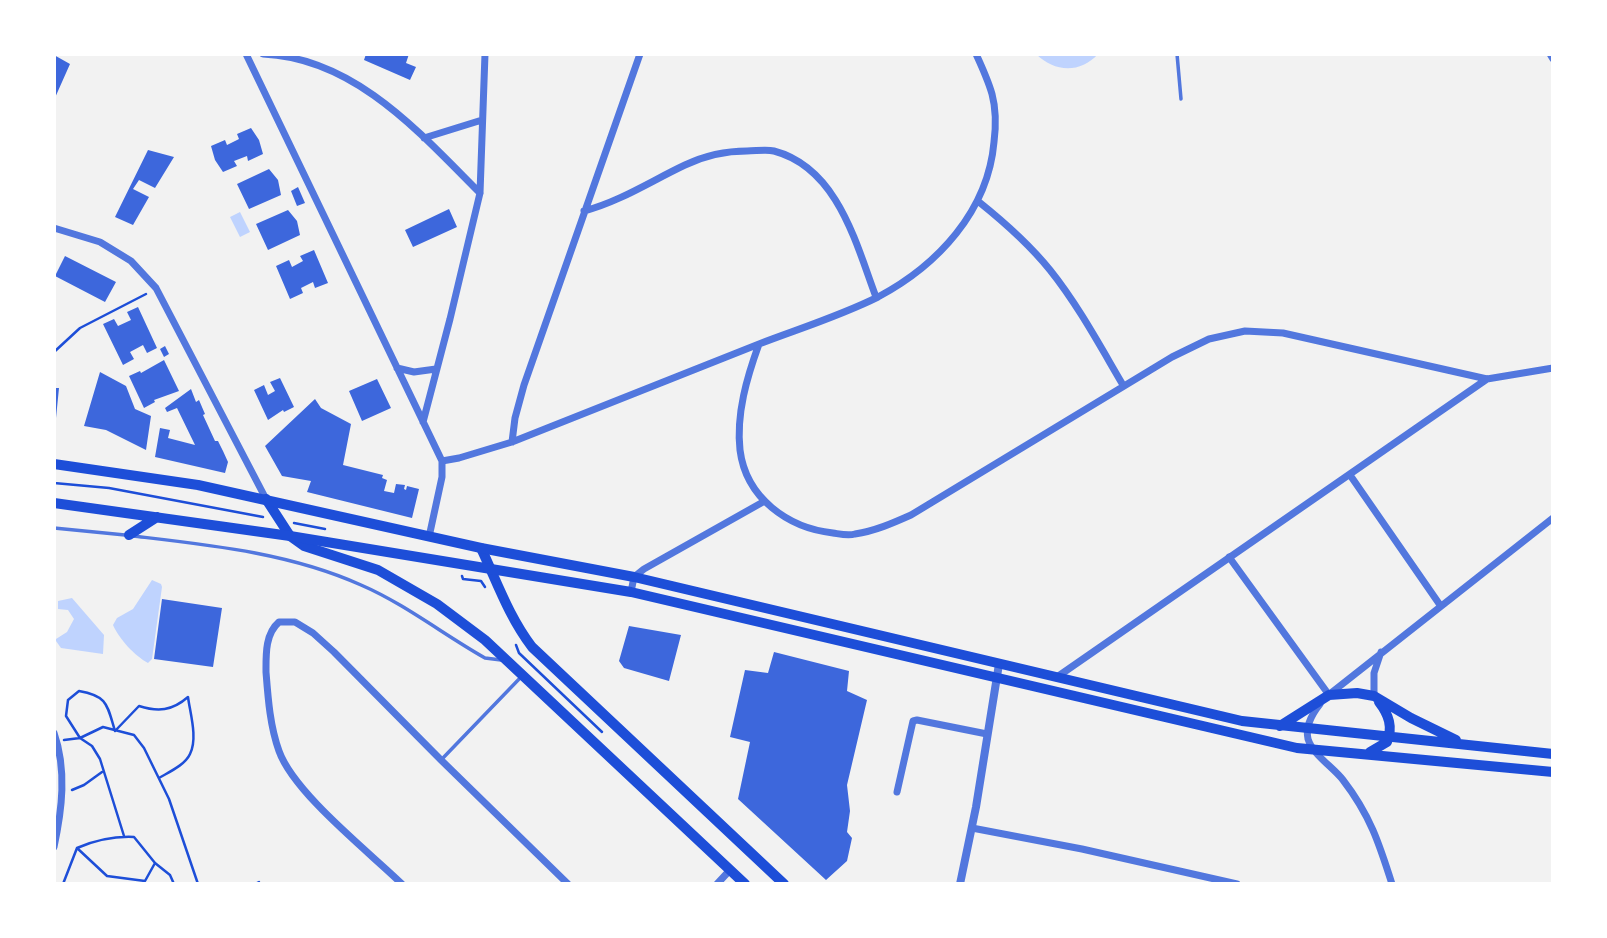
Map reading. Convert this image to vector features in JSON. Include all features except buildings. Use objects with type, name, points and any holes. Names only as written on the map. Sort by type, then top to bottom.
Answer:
[{"type":"main road","points":[[54,464],[160,478],[481,548],[634,577],[1242,721],[1553,754]]},
{"type":"main road","points":[[266,499],[290,536],[304,546],[378,570],[437,604],[485,639],[745,884]]},
{"type":"main road","points":[[54,503],[290,536],[631,592],[1297,748],[1551,773]]},
{"type":"main road","points":[[129,535],[157,517]]},
{"type":"main road","points":[[481,548],[510,613],[533,647],[785,884]]},
{"type":"main road","points":[[1280,726],[1329,695],[1374,695],[1411,718],[1464,744]]},
{"type":"main road","points":[[1367,753],[1387,743],[1390,737],[1389,717],[1374,695]]},
{"type":"street","points":[[246,54],[442,461],[442,477],[429,537]]},
{"type":"street","points":[[263,54],[276,55],[339,75],[387,103],[480,193]]},
{"type":"street","points":[[423,423],[480,193],[485,54]]},
{"type":"street","points":[[512,442],[524,386],[640,54]]},
{"type":"street","points":[[442,461],[512,442],[876,297],[911,277],[936,257],[979,202],[993,153],[996,126],[992,96],[976,54]]},
{"type":"street","points":[[1550,54],[1553,59]]},
{"type":"street","points":[[424,138],[482,120]]},
{"type":"street","points":[[584,211],[609,205],[687,164],[739,151],[773,150],[800,162],[828,187],[851,230],[876,297]]},
{"type":"street","points":[[979,202],[1004,222],[1048,268],[1068,294],[1123,385]]},
{"type":"street","points":[[54,228],[100,242],[131,261],[156,288],[266,499]]},
{"type":"street","points":[[759,344],[749,373],[741,413],[740,451],[749,476],[763,502],[787,520],[818,531],[852,535],[883,527],[911,515],[1123,385],[1209,338],[1245,331],[1283,333],[1487,379],[1553,368]]},
{"type":"street","points":[[397,368],[414,372],[436,369]]},
{"type":"street","points":[[1057,677],[1487,379]]},
{"type":"street","points":[[1350,475],[1440,605]]},
{"type":"street","points":[[631,592],[634,577],[644,569],[763,502]]},
{"type":"street","points":[[1392,884],[1377,836],[1362,807],[1309,741],[1308,729],[1312,715],[1329,695],[1553,518]]},
{"type":"street","points":[[1229,557],[1329,695]]},
{"type":"street","points":[[402,884],[306,793],[290,773],[280,752],[272,726],[267,693],[267,646],[270,633],[279,622],[295,622],[334,652],[568,884]]},
{"type":"street","points":[[1374,695],[1374,673],[1382,652]]},
{"type":"street","points":[[960,884],[999,664]]},
{"type":"street","points":[[897,792],[912,721],[987,734]]},
{"type":"street","points":[[54,733],[61,751],[62,790],[54,847]]},
{"type":"street","points":[[972,828],[1082,849],[1237,884]]},
{"type":"street","points":[[718,884],[730,870]]},
{"type":"lane","points":[[1177,54],[1181,99]]},
{"type":"lane","points":[[54,528],[129,535],[265,555],[320,569],[363,586],[485,658],[506,660]]},
{"type":"lane","points":[[441,760],[523,676]]},
{"type":"path","points":[[54,352],[80,327],[146,294]]},
{"type":"path","points":[[54,483],[109,488],[253,515]]},
{"type":"path","points":[[115,731],[106,702],[95,695],[79,691],[68,700],[66,716],[80,738],[92,746],[124,837]]},
{"type":"path","points":[[115,731],[139,706],[159,712],[180,704],[188,697],[193,733],[191,753],[180,765],[159,778]]},
{"type":"path","points":[[61,740],[80,738],[103,727],[134,735],[144,748],[169,799],[198,884]]},
{"type":"path","points":[[69,790],[84,785],[103,771]]},
{"type":"path","points":[[63,884],[76,848],[97,839],[124,837],[134,837],[155,863],[170,875],[174,884]]},
{"type":"path","points":[[76,848],[107,877],[145,881],[155,863]]},
{"type":"water","points":[[1036,54],[1098,54],[1083,65],[1067,68],[1051,64]]},
{"type":"water","points":[[240,212],[250,232],[240,237],[230,217]]},
{"type":"water","points":[[152,580],[162,587],[152,659],[148,663],[128,647],[113,625],[117,618],[133,609]]},
{"type":"water","points":[[72,598],[104,635],[103,654],[61,648],[56,641],[67,632],[74,619],[68,610],[58,609],[58,601]]}]
